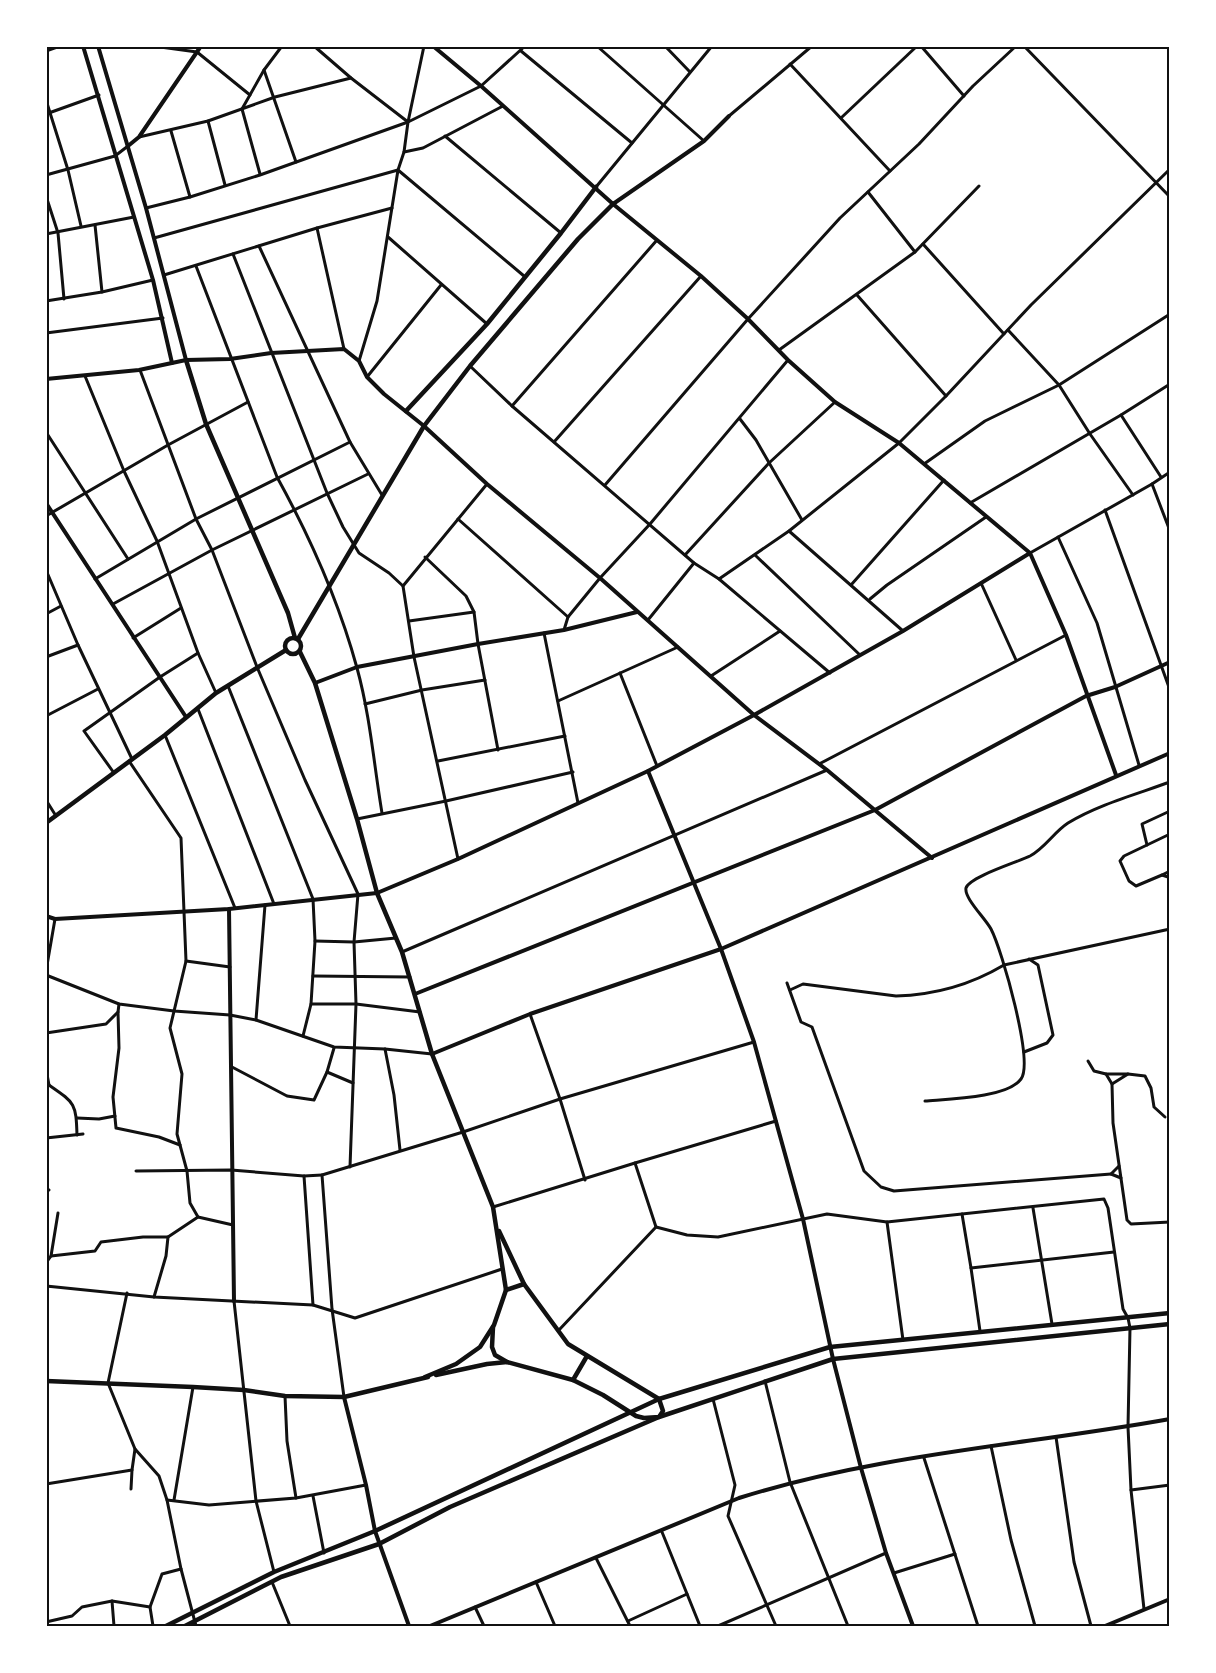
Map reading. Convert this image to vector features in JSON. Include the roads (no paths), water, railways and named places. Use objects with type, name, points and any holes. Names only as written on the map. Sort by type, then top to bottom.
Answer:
[{"type":"main road","points":[[406,411],[487,324],[596,187]]},
{"type":"main road","points":[[297,639],[424,426],[470,366],[578,239],[613,204]]},
{"type":"main road","points":[[186,360],[206,424],[239,497],[297,639],[302,645],[300,652],[315,683],[377,893],[402,952],[432,1054],[493,1207],[507,1290],[494,1325],[480,1347],[456,1364],[425,1377]]},
{"type":"main road","points":[[286,650],[286,643],[291,638],[297,639]]},
{"type":"main road","points":[[46,823],[165,735],[216,693],[286,650]]},
{"type":"main road","points":[[286,650],[291,654],[300,652]]},
{"type":"main road","points":[[494,1325],[492,1347],[495,1355],[507,1362],[573,1380],[644,1419],[659,1417],[663,1411],[659,1399],[568,1344],[524,1284],[497,1226]]},
{"type":"main road","points":[[507,1290],[524,1284]]},
{"type":"main road","points":[[166,1626],[274,1572],[375,1531],[659,1399],[830,1347],[1170,1313]]},
{"type":"main road","points":[[185,1626],[195,1624],[272,1582],[379,1544],[450,1507],[659,1417],[833,1359],[1170,1324]]},
{"type":"main road","points":[[573,1380],[587,1356]]},
{"type":"main road","points":[[46,1381],[244,1390],[285,1396],[344,1397],[425,1377],[507,1362]]},
{"type":"street","points":[[46,51],[60,46]]},
{"type":"street","points":[[83,46],[153,280],[172,363]]},
{"type":"street","points":[[98,46],[146,208],[186,360]]},
{"type":"street","points":[[153,46],[197,52],[250,95]]},
{"type":"street","points":[[46,175],[115,156],[139,137],[201,46]]},
{"type":"street","points":[[260,175],[242,109],[264,70],[282,46]]},
{"type":"street","points":[[314,46],[408,122]]},
{"type":"street","points":[[360,361],[377,301],[398,170],[404,152],[424,46]]},
{"type":"street","points":[[433,46],[613,204],[701,276],[835,402],[899,443],[1030,553],[1066,634],[1116,776]]},
{"type":"street","points":[[146,208],[260,175],[408,122],[481,86],[525,46]]},
{"type":"street","points":[[597,46],[704,141]]},
{"type":"street","points":[[665,46],[690,72]]},
{"type":"street","points":[[596,187],[712,46]]},
{"type":"street","points":[[613,204],[704,141],[729,116],[812,46]]},
{"type":"street","points":[[841,118],[919,46],[964,96]]},
{"type":"street","points":[[604,485],[748,319],[840,218],[919,144],[1016,46]]},
{"type":"street","points":[[1024,46],[1170,197]]},
{"type":"street","points":[[521,51],[632,143]]},
{"type":"street","points":[[790,64],[890,171]]},
{"type":"street","points":[[264,70],[296,162]]},
{"type":"street","points":[[139,137],[208,121],[275,98],[351,78]]},
{"type":"street","points":[[49,113],[99,95]]},
{"type":"street","points":[[46,100],[68,170],[81,226]]},
{"type":"street","points":[[404,152],[423,148],[503,106]]},
{"type":"street","points":[[208,121],[225,185]]},
{"type":"street","points":[[171,131],[190,197]]},
{"type":"street","points":[[445,136],[561,233]]},
{"type":"street","points":[[719,579],[789,531],[899,443],[1004,334],[1170,169]]},
{"type":"street","points":[[154,238],[398,170]]},
{"type":"street","points":[[398,170],[524,276]]},
{"type":"street","points":[[779,350],[915,252],[979,186]]},
{"type":"street","points":[[867,192],[915,252]]},
{"type":"street","points":[[46,196],[58,233],[64,299]]},
{"type":"street","points":[[164,275],[316,228],[392,208]]},
{"type":"street","points":[[46,234],[134,217]]},
{"type":"street","points":[[95,225],[102,292]]},
{"type":"street","points":[[316,228],[344,349]]},
{"type":"street","points":[[388,237],[487,324]]},
{"type":"street","points":[[512,406],[657,240]]},
{"type":"street","points":[[923,244],[1004,334]]},
{"type":"street","points":[[259,246],[350,442],[382,495]]},
{"type":"street","points":[[233,254],[327,493],[353,544],[359,553],[389,573],[403,586],[414,657],[458,859]]},
{"type":"street","points":[[196,266],[277,477],[329,585],[357,667],[382,813]]},
{"type":"street","points":[[554,442],[701,276]]},
{"type":"street","points":[[46,301],[102,292],[153,280]]},
{"type":"street","points":[[367,377],[441,285]]},
{"type":"street","points":[[857,295],[946,396]]},
{"type":"street","points":[[924,464],[986,421],[1059,385],[1170,314]]},
{"type":"street","points":[[46,333],[163,318]]},
{"type":"street","points":[[1008,330],[1059,385],[1133,495]]},
{"type":"street","points":[[46,379],[139,369],[186,360],[230,359],[271,353],[344,349],[360,361],[367,377],[384,394],[600,578],[754,715],[827,770],[932,858]]},
{"type":"street","points":[[564,630],[568,617],[600,578],[650,524],[788,360]]},
{"type":"street","points":[[470,366],[512,406],[694,563],[719,579],[830,673]]},
{"type":"street","points":[[139,369],[196,519],[212,550],[257,667],[305,780],[358,894],[354,942],[356,1004],[350,1167]]},
{"type":"street","points":[[85,375],[124,471],[157,541],[198,653],[216,693]]},
{"type":"street","points":[[970,503],[1090,434],[1170,384]]},
{"type":"street","points":[[46,516],[168,445],[248,402]]},
{"type":"street","points":[[685,555],[769,463],[835,402]]},
{"type":"street","points":[[1121,415],[1161,477]]},
{"type":"street","points":[[740,419],[756,440],[802,520]]},
{"type":"street","points":[[46,432],[128,559]]},
{"type":"street","points":[[95,579],[196,519],[350,442]]},
{"type":"street","points":[[46,916],[55,919],[229,909],[377,893],[458,859],[648,771],[754,715],[903,631],[981,582],[1170,472]]},
{"type":"street","points":[[111,605],[212,550],[368,474]]},
{"type":"street","points":[[851,585],[944,480]]},
{"type":"street","points":[[403,586],[487,483]]},
{"type":"street","points":[[1152,484],[1170,531]]},
{"type":"street","points":[[46,503],[186,717]]},
{"type":"street","points":[[1105,510],[1170,690]]},
{"type":"street","points":[[870,600],[887,585],[986,517]]},
{"type":"street","points":[[458,519],[568,617]]},
{"type":"street","points":[[789,531],[903,631]]},
{"type":"street","points":[[1058,537],[1097,623],[1114,687],[1139,765]]},
{"type":"street","points":[[755,555],[860,655]]},
{"type":"street","points":[[425,557],[466,596],[474,612],[498,750]]},
{"type":"street","points":[[648,621],[694,563]]},
{"type":"street","points":[[46,570],[130,760],[181,838],[186,961],[170,1028],[182,1074],[177,1134],[187,1172],[190,1203],[198,1217]]},
{"type":"street","points":[[981,582],[1017,661]]},
{"type":"street","points":[[46,614],[61,606]]},
{"type":"street","points":[[133,638],[181,608]]},
{"type":"street","points":[[409,621],[474,612]]},
{"type":"street","points":[[315,683],[357,667],[564,630],[637,612]]},
{"type":"street","points":[[711,676],[780,631]]},
{"type":"street","points":[[544,633],[578,803]]},
{"type":"street","points":[[819,764],[1066,634]]},
{"type":"street","points":[[46,657],[78,645]]},
{"type":"street","points":[[558,701],[678,647]]},
{"type":"street","points":[[114,773],[84,731],[198,653]]},
{"type":"street","points":[[414,994],[876,810],[1086,696],[1114,687],[1170,662]]},
{"type":"street","points":[[620,673],[657,766]]},
{"type":"street","points":[[365,704],[422,690],[485,680]]},
{"type":"street","points":[[228,685],[313,899],[315,941],[312,1004],[303,1036]]},
{"type":"street","points":[[46,717],[98,689]]},
{"type":"street","points":[[198,709],[274,904]]},
{"type":"street","points":[[165,735],[235,908]]},
{"type":"street","points":[[438,761],[565,735]]},
{"type":"street","points":[[55,919],[46,973],[119,1004],[231,1015],[256,1020],[334,1047],[432,1054],[530,1014],[721,949],[1170,753]]},
{"type":"street","points":[[402,952],[827,770]]},
{"type":"street","points":[[648,771],[673,837],[721,949],[754,1041],[803,1219],[830,1347],[861,1468],[886,1553],[914,1626]]},
{"type":"street","points":[[357,819],[573,772]]},
{"type":"street","points":[[925,1101],[1006,1089],[1021,1080],[1026,1068],[1004,965],[991,928],[968,899],[966,889],[969,881],[1032,855],[1068,824],[1090,812],[1170,782]]},
{"type":"street","points":[[46,800],[56,816]]},
{"type":"street","points":[[1147,845],[1142,824],[1170,811]]},
{"type":"street","points":[[1170,834],[1124,856],[1120,861],[1129,881],[1136,886],[1170,871]]},
{"type":"street","points":[[1162,875],[1169,879],[1170,871]]},
{"type":"street","points":[[256,1020],[265,905]]},
{"type":"street","points":[[229,909],[234,1301],[256,1501],[274,1572]]},
{"type":"street","points":[[789,990],[803,984],[896,996],[911,995],[976,979],[1004,965],[1170,929]]},
{"type":"street","points":[[315,941],[354,942],[396,938]]},
{"type":"street","points":[[1038,965],[1046,955]]},
{"type":"street","points":[[1024,1052],[1047,1042],[1053,1035],[1038,965],[1029,959]]},
{"type":"street","points":[[186,961],[230,967]]},
{"type":"street","points":[[313,976],[410,977]]},
{"type":"street","points":[[787,983],[801,1022],[812,1027],[864,1171],[882,1187],[894,1191],[1111,1174],[1121,1178]]},
{"type":"street","points":[[119,1004],[119,1048],[113,1097],[116,1128],[180,1144]]},
{"type":"street","points":[[312,1004],[356,1004],[421,1012]]},
{"type":"street","points":[[46,1033],[106,1024],[118,1012]]},
{"type":"street","points":[[530,1014],[585,1180]]},
{"type":"street","points":[[136,1171],[231,1170],[304,1176],[322,1175],[463,1132],[560,1099],[754,1041]]},
{"type":"street","points":[[232,1067],[287,1096],[314,1100],[327,1072],[334,1047]]},
{"type":"street","points":[[384,1049],[394,1095],[400,1150]]},
{"type":"street","points":[[1088,1061],[1094,1071],[1106,1074],[1145,1076],[1151,1088],[1154,1107],[1166,1117]]},
{"type":"street","points":[[46,1069],[48,1085],[71,1100],[77,1118],[77,1135]]},
{"type":"street","points":[[327,1072],[353,1083]]},
{"type":"street","points":[[1106,1074],[1112,1084],[1113,1123],[1127,1220],[1131,1224],[1170,1222]]},
{"type":"street","points":[[1112,1084],[1128,1074]]},
{"type":"street","points":[[77,1118],[99,1119],[115,1116]]},
{"type":"street","points":[[493,1207],[776,1121]]},
{"type":"street","points":[[46,1137],[83,1134]]},
{"type":"street","points":[[635,1163],[656,1227]]},
{"type":"street","points":[[1111,1174],[1119,1166]]},
{"type":"street","points":[[322,1175],[332,1310],[344,1397],[375,1531],[409,1626]]},
{"type":"street","points":[[304,1176],[313,1305]]},
{"type":"street","points":[[656,1227],[687,1235],[718,1237],[827,1214],[887,1222],[1104,1199],[1108,1208],[1123,1309],[1130,1328],[1128,1427],[1131,1490],[1144,1609]]},
{"type":"street","points":[[1033,1207],[1052,1324]]},
{"type":"street","points":[[46,1263],[51,1256],[58,1213]]},
{"type":"street","points":[[962,1214],[980,1332]]},
{"type":"street","points":[[51,1256],[94,1251],[101,1242],[143,1237],[168,1237],[198,1217],[233,1225]]},
{"type":"street","points":[[887,1222],[903,1340]]},
{"type":"street","points":[[558,1331],[656,1227]]},
{"type":"street","points":[[154,1297],[166,1256],[168,1237]]},
{"type":"street","points":[[970,1268],[1114,1252]]},
{"type":"street","points":[[46,1286],[154,1297],[313,1305],[355,1318],[504,1269]]},
{"type":"street","points":[[127,1293],[108,1383],[135,1449],[159,1476],[167,1500],[195,1624]]},
{"type":"street","points":[[765,1381],[790,1482],[848,1626]]},
{"type":"street","points":[[174,1500],[193,1387]]},
{"type":"street","points":[[285,1396],[287,1441],[296,1498]]},
{"type":"street","points":[[713,1399],[735,1485],[728,1516],[776,1626]]},
{"type":"street","points":[[430,1626],[731,1502],[790,1482],[991,1446],[1170,1419]]},
{"type":"street","points":[[1056,1437],[1074,1562],[1091,1626]]},
{"type":"street","points":[[991,1446],[1011,1540],[1035,1626]]},
{"type":"street","points":[[132,1489],[135,1449]]},
{"type":"street","points":[[924,1458],[978,1626]]},
{"type":"street","points":[[46,1484],[132,1470]]},
{"type":"street","points":[[167,1500],[209,1505],[313,1496],[366,1485]]},
{"type":"street","points":[[1131,1490],[1169,1486]]},
{"type":"street","points":[[313,1496],[324,1552]]},
{"type":"street","points":[[662,1532],[700,1626]]},
{"type":"street","points":[[718,1626],[886,1553]]},
{"type":"street","points":[[894,1573],[955,1554]]},
{"type":"street","points":[[596,1558],[630,1626]]},
{"type":"street","points":[[153,1626],[150,1607],[162,1574],[181,1569]]},
{"type":"street","points":[[272,1582],[290,1626]]},
{"type":"street","points":[[536,1582],[555,1626]]},
{"type":"street","points":[[628,1621],[687,1594]]},
{"type":"street","points":[[1105,1626],[1170,1599]]},
{"type":"street","points":[[46,1622],[72,1616],[82,1607],[112,1600],[150,1607]]},
{"type":"street","points":[[112,1600],[114,1626]]},
{"type":"street","points":[[475,1607],[484,1626]]}]
